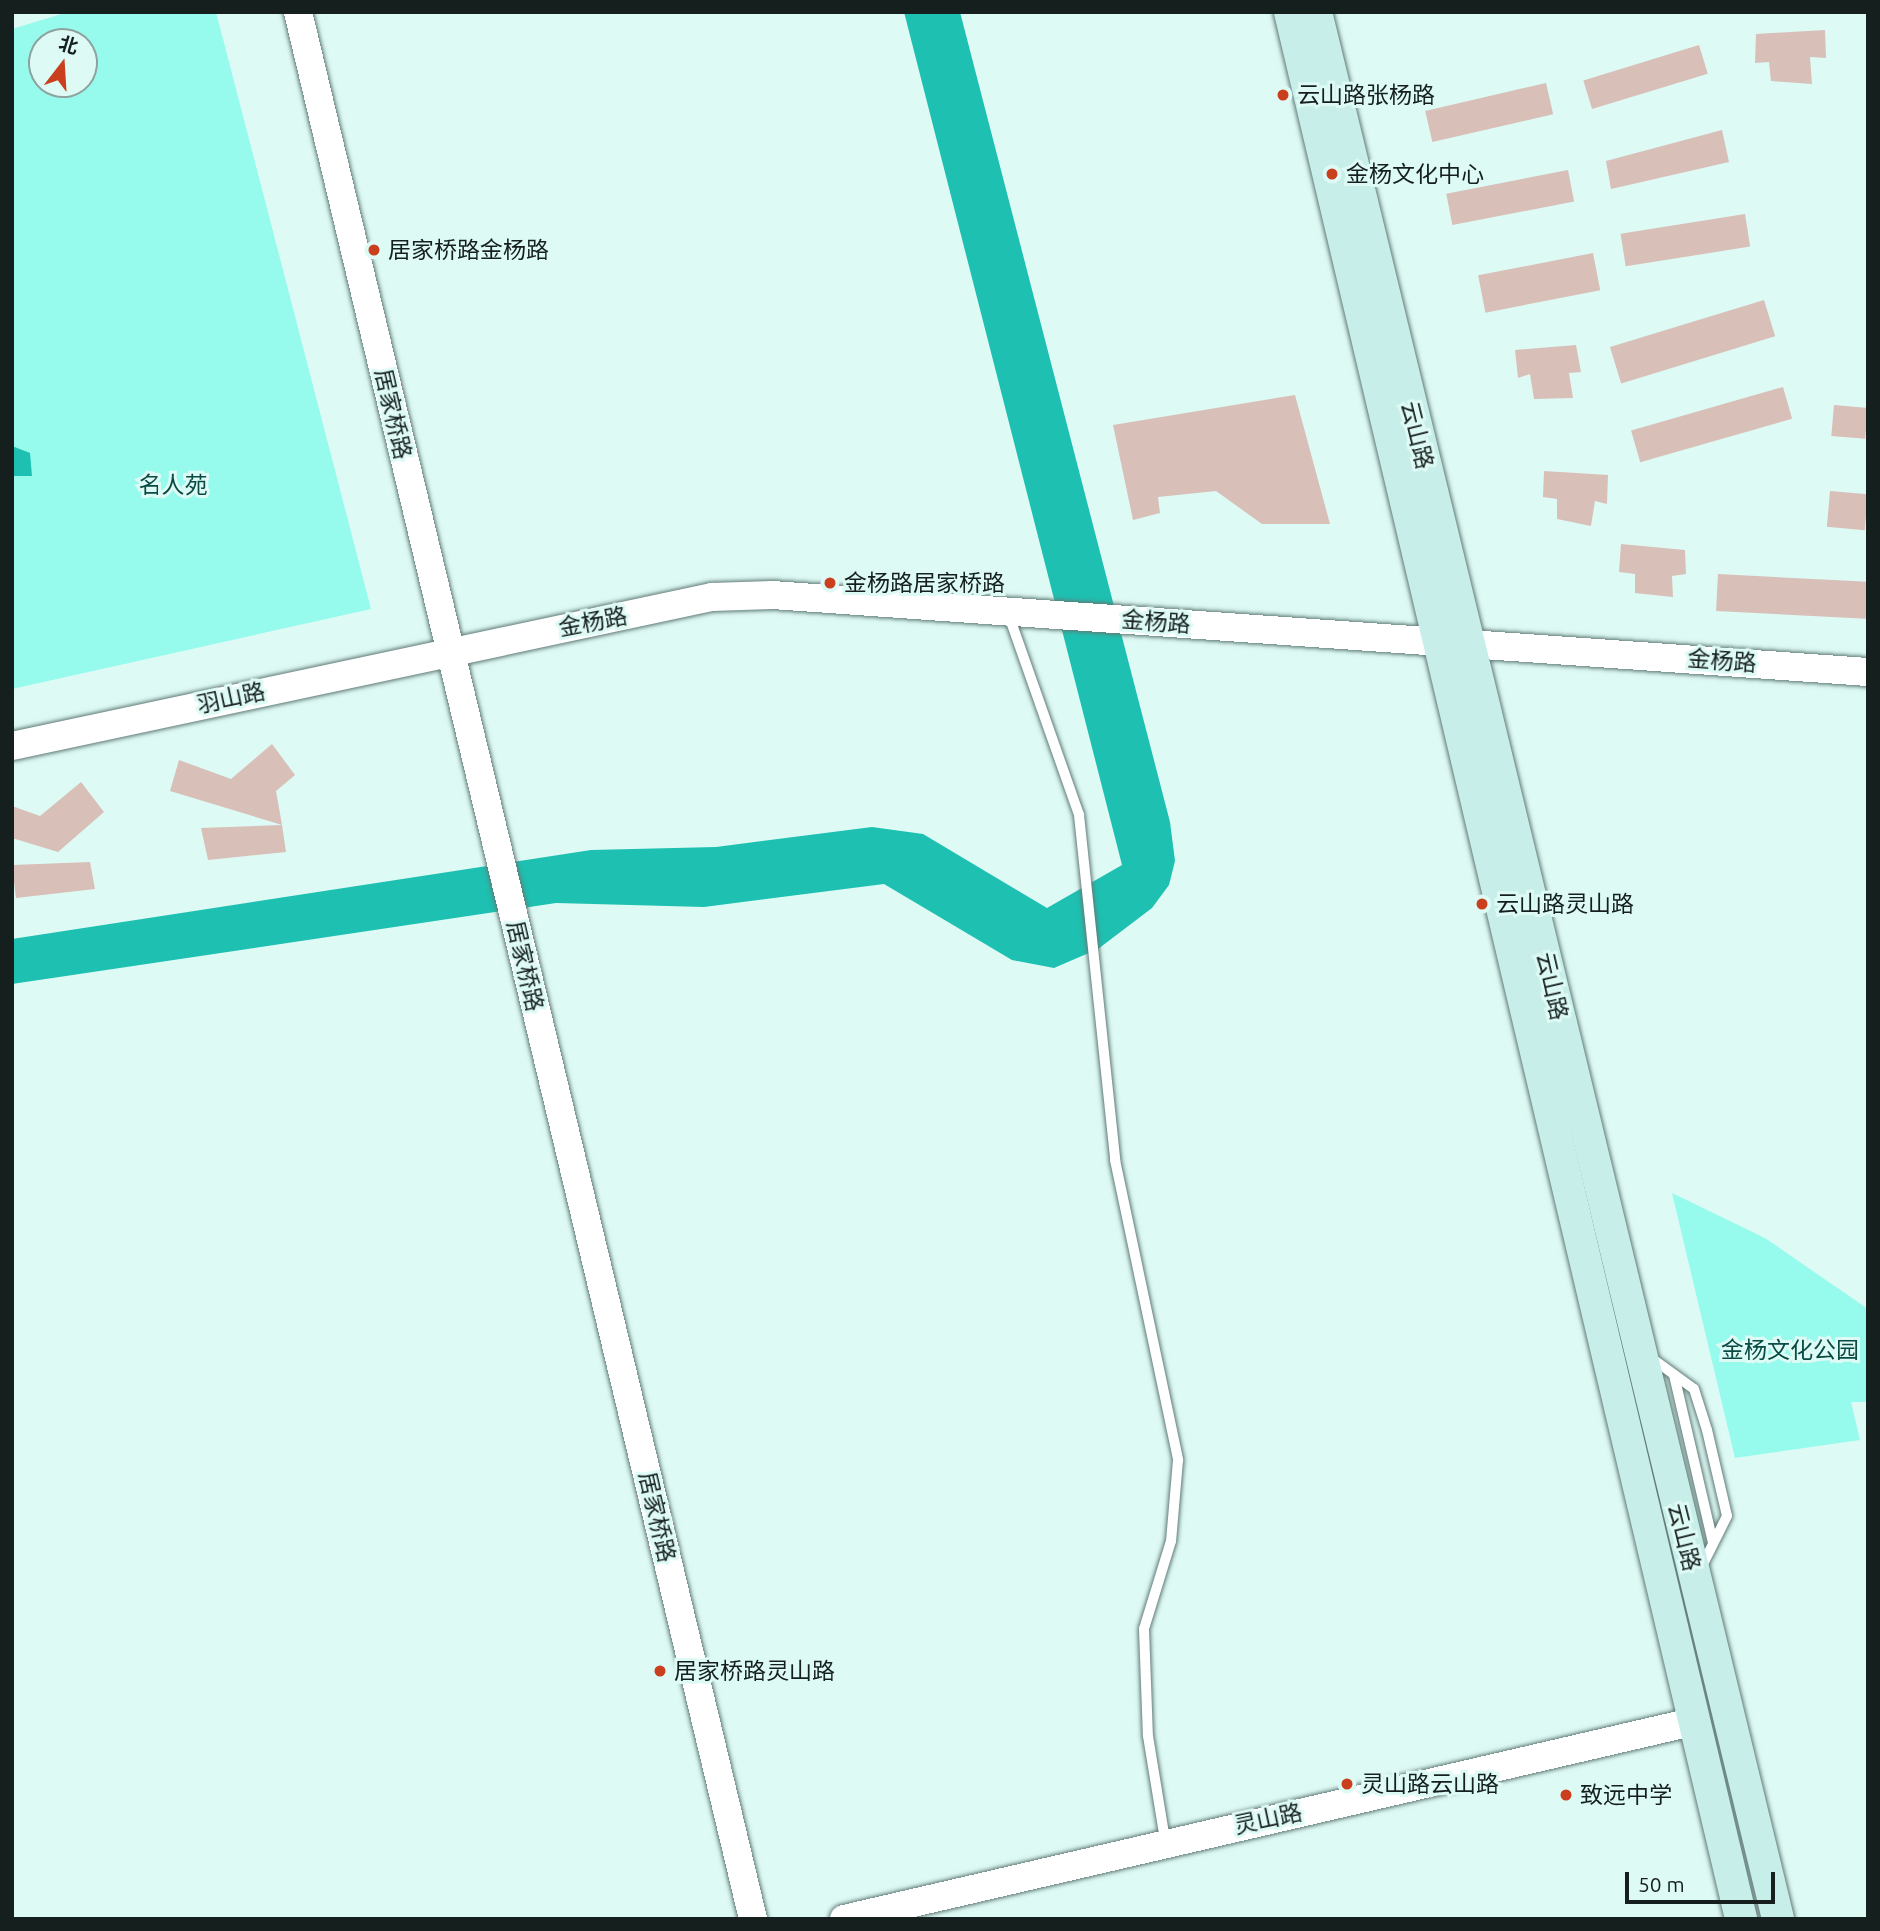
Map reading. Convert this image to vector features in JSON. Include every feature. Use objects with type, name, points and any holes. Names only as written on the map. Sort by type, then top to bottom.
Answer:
[{"type":"main road","name":"云山路","points":[[1290,12],[1638,1348],[1778,1919]]},
{"type":"main road","name":"云山路","points":[[1316,12],[1692,1722],[1741,1919]]},
{"type":"street","name":"居家桥路","points":[[298,12],[753,1919]]},
{"type":"street","name":"金杨路","points":[[449,651],[712,597],[772,595],[1868,672]]},
{"type":"street","name":"羽山路","points":[[12,746],[449,651]]},
{"type":"street","name":"灵山路","points":[[844,1919],[1165,1840],[1692,1722]]},
{"type":"lane","points":[[1021,612],[1079,815],[1089,868],[1115,1160],[1178,1460],[1171,1541],[1144,1629],[1148,1736],[1165,1840]]},
{"type":"lane","points":[[1638,1348],[1694,1389],[1724,1503],[1727,1516],[1695,1582]]},
{"type":"lane","points":[[1674,1375],[1713,1543]]},
{"type":"green space","name":"名人苑","points":[[68,12],[216,12],[371,609],[12,689],[12,29]]},
{"type":"green space","name":"金杨文化公园","points":[[1672,1193],[1765,1238],[1868,1309],[1868,1402],[1851,1402],[1860,1440],[1735,1458]]},
{"type":"water","points":[[904,12],[960,12],[1170,822],[1175,861],[1169,885],[1152,908],[1098,949],[1054,968],[1012,960],[884,884],[704,907],[556,903],[12,984],[12,939],[591,850],[716,847],[872,827],[923,834],[1047,908],[1122,865]]},
{"type":"water","points":[[12,446],[30,453],[32,476],[12,476]]},
{"type":"building","points":[[1825,30],[1826,58],[1810,57],[1812,84],[1771,81],[1769,62],[1755,63],[1756,34]]},
{"type":"building","points":[[1699,45],[1708,74],[1592,109],[1583,80]]},
{"type":"building","points":[[1546,83],[1553,114],[1432,142],[1425,111]]},
{"type":"building","points":[[1722,130],[1729,162],[1611,189],[1606,161]]},
{"type":"building","points":[[1568,170],[1574,201],[1452,225],[1446,194]]},
{"type":"building","points":[[1745,214],[1750,247],[1626,266],[1621,234]]},
{"type":"building","points":[[1593,253],[1600,290],[1485,313],[1478,275]]},
{"type":"building","points":[[1764,300],[1775,336],[1621,383],[1610,347]]},
{"type":"building","points":[[1576,345],[1581,372],[1569,373],[1573,398],[1534,399],[1530,374],[1518,378],[1515,350]]},
{"type":"building","points":[[1783,387],[1792,419],[1640,462],[1631,431]]},
{"type":"building","points":[[1295,395],[1330,524],[1262,524],[1216,491],[1158,497],[1160,513],[1133,520],[1113,425]]},
{"type":"building","points":[[1834,405],[1868,408],[1865,439],[1831,436]]},
{"type":"building","points":[[1544,471],[1608,475],[1607,504],[1595,501],[1591,526],[1557,519],[1557,499],[1543,497]]},
{"type":"building","points":[[1830,491],[1868,494],[1865,530],[1827,527]]},
{"type":"building","points":[[1621,544],[1685,550],[1686,574],[1672,576],[1673,597],[1635,593],[1635,574],[1619,572]]},
{"type":"building","points":[[1718,574],[1868,582],[1866,619],[1716,611]]},
{"type":"building","points":[[272,744],[295,775],[276,791],[282,825],[170,791],[179,760],[231,779]]},
{"type":"building","points":[[81,782],[104,812],[58,852],[12,838],[12,806],[40,816]]},
{"type":"building","points":[[282,825],[286,852],[208,860],[201,828]]},
{"type":"building","points":[[90,862],[95,889],[16,898],[12,865]]},
{"type":"place","name":"云山路张杨路","points":[[1283,95]]},
{"type":"place","name":"金杨文化中心","points":[[1332,174]]},
{"type":"place","name":"居家桥路金杨路","points":[[374,250]]},
{"type":"place","name":"金杨路居家桥路","points":[[830,583]]},
{"type":"place","name":"云山路灵山路","points":[[1482,904]]},
{"type":"place","name":"居家桥路灵山路","points":[[660,1671]]},
{"type":"place","name":"灵山路云山路","points":[[1347,1784]]},
{"type":"place","name":"致远中学","points":[[1566,1795]]}]
